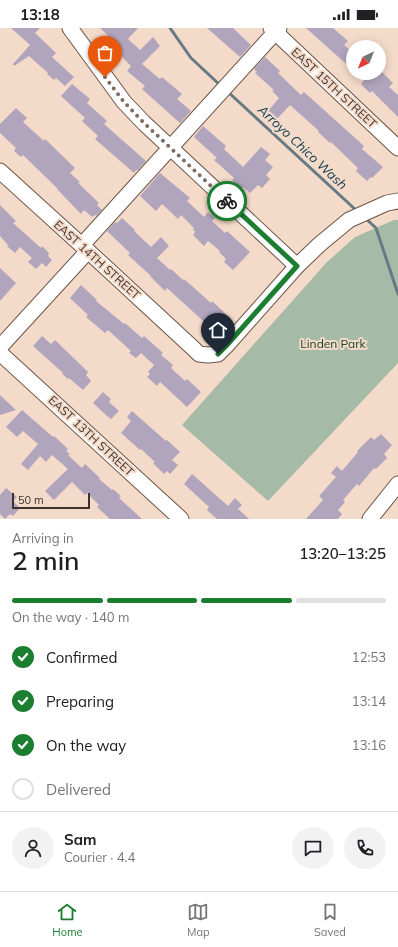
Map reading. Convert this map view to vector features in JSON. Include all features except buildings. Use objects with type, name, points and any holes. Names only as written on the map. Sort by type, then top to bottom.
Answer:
[{"type":"street","points":[[70,28],[124,102],[144,123],[297,266],[320,244],[349,220],[387,203],[398,201]]},
{"type":"street","points":[[0,347],[170,148],[275,29]]},
{"type":"street","name":"EAST 15TH STREET","points":[[275,29],[398,148]]},
{"type":"street","name":"EAST 14TH STREET","points":[[0,171],[199,354],[218,354],[297,266]]},
{"type":"street","name":"EAST 13TH STREET","points":[[0,353],[181,519]]},
{"type":"street","points":[[370,519],[398,484]]},
{"type":"green space","name":"Linden Park","points":[[394,220],[398,220],[398,363],[268,501],[182,425],[327,262],[355,237]]},
{"type":"waterway","name":"Arroyo Chico Wash","points":[[170,28],[191,58],[220,85]]},
{"type":"waterway","name":"Arroyo Chico Wash","points":[[227,91],[357,211]]},
{"type":"waterway","name":"Arroyo Chico Wash","points":[[364,217],[376,228],[398,294]]},
{"type":"way so far","points":[[105,77],[124,102],[144,123],[227,201]]},
{"type":"route","points":[[218,354],[297,266],[227,201]]}]
